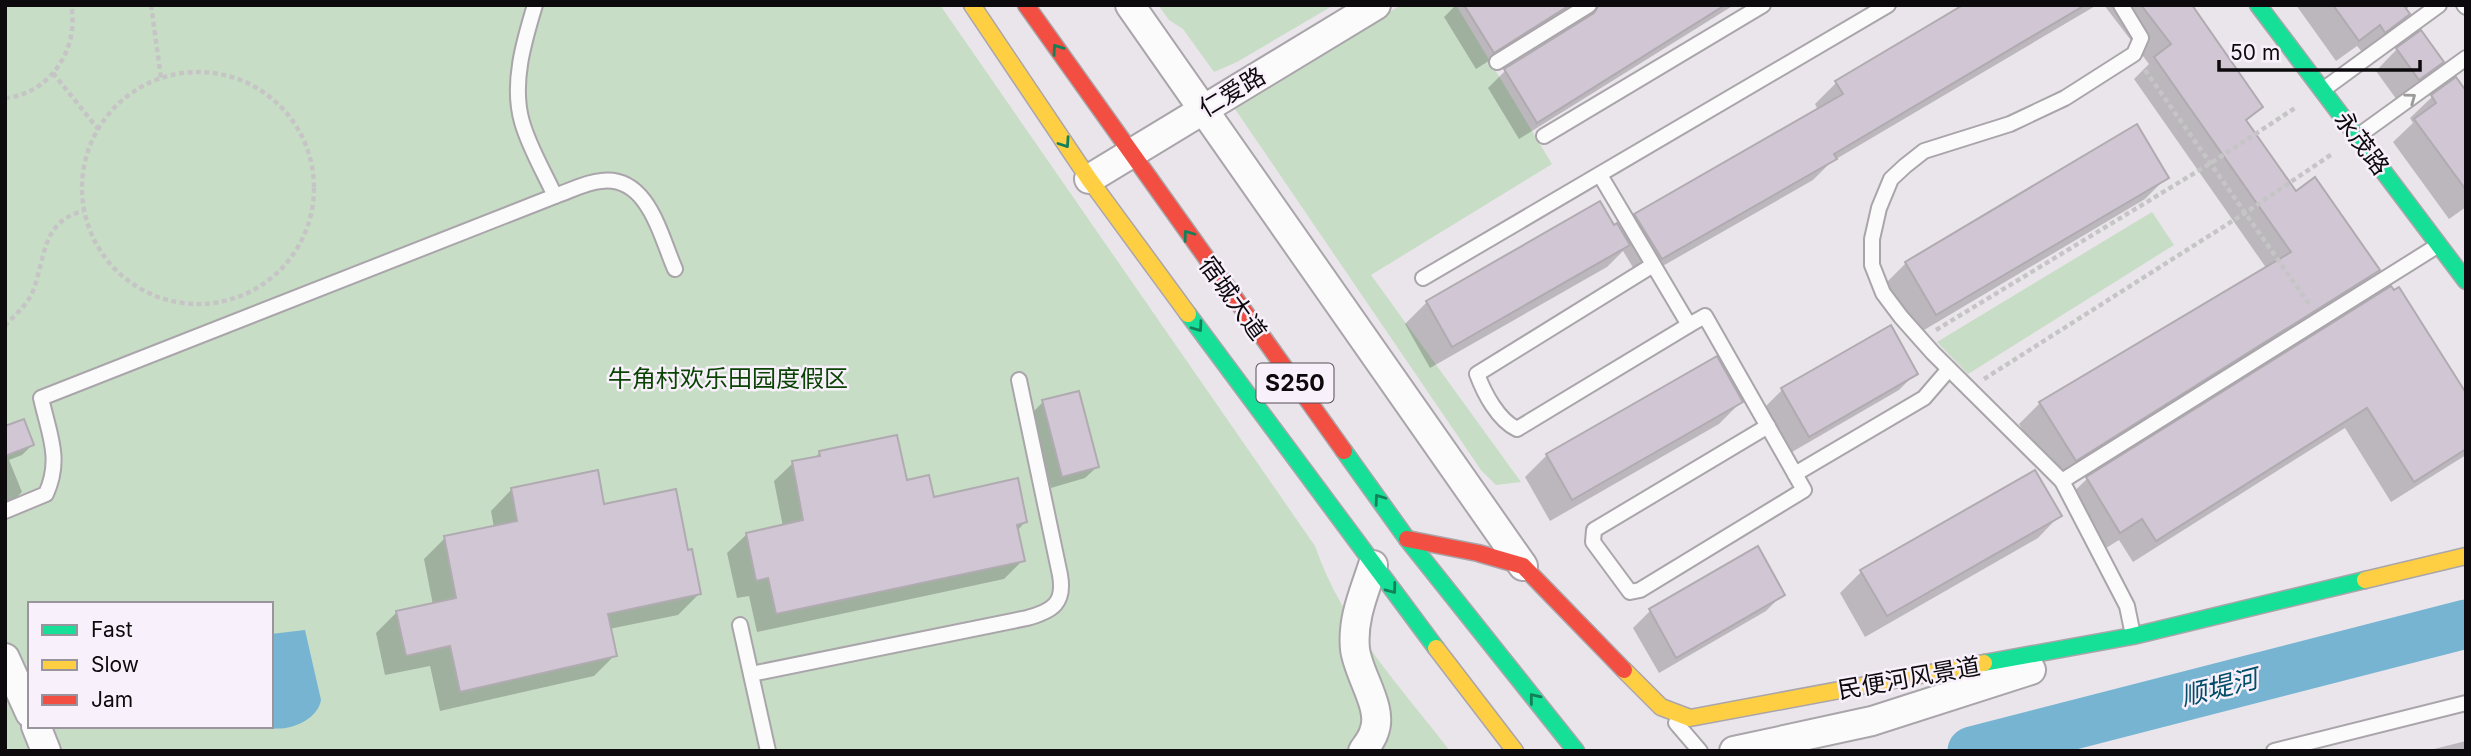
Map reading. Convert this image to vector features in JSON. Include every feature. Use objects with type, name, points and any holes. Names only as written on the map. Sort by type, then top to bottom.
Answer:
[{"type":"main road","name":"宿城大道","points":[[972,5],[1089,179],[1373,565],[1516,751]]},
{"type":"main road","name":"宿城大道","points":[[1026,5],[1130,154],[1408,538],[1576,751]]},
{"type":"main road","name":"永茂路","points":[[2258,5],[2466,281]]},
{"type":"main road","points":[[1408,538],[1523,566]]},
{"type":"main road","name":"民便河风景道","points":[[1523,566],[1661,706],[1690,718],[2133,636],[2466,556]]},
{"type":"street","points":[[1130,5],[1523,566]]},
{"type":"street","name":"仁爱路","points":[[1089,179],[1376,5]]},
{"type":"street","points":[[1363,751],[1376,730],[1376,706],[1361,675],[1355,649],[1355,619],[1373,565]]},
{"type":"street","points":[[1734,751],[1872,721],[2133,636]]},
{"type":"street","points":[[5,658],[28,709]]},
{"type":"street","points":[[37,728],[46,751]]},
{"type":"lane","points":[[535,5],[521,58],[518,90],[522,121],[555,196]]},
{"type":"lane","points":[[1497,62],[1589,5]]},
{"type":"lane","points":[[1544,136],[1763,5]]},
{"type":"lane","points":[[1423,278],[1888,5]]},
{"type":"lane","points":[[2120,5],[2141,38],[2134,54],[2064,98],[2010,124],[1924,151],[1891,178],[1878,208],[1872,239],[1872,265],[1883,293],[1921,339],[2062,481],[2127,606],[2133,636]]},
{"type":"lane","points":[[2322,91],[2439,5]]},
{"type":"lane","points":[[2357,137],[2466,58]]},
{"type":"lane","points":[[1600,175],[1689,325]]},
{"type":"lane","points":[[5,511],[46,494],[54,476],[52,436],[41,398],[555,196],[598,181],[613,180],[630,185],[644,198],[675,269]]},
{"type":"lane","points":[[2062,481],[2438,245]]},
{"type":"lane","points":[[1653,265],[1477,374],[1507,424],[1517,429],[1705,316],[1796,474],[1804,490],[1640,590],[1630,592],[1593,542],[1594,530],[1768,426]]},
{"type":"lane","points":[[1796,474],[1924,398],[1949,369]]},
{"type":"lane","points":[[751,674],[1027,618],[1045,613],[1056,603],[1063,590],[1019,380]]},
{"type":"lane","points":[[740,625],[768,751]]},
{"type":"lane","points":[[2274,751],[2466,703]]},
{"type":"lane","points":[[1661,706],[1700,751]]},
{"type":"path","points":[[5,99],[40,86],[59,68],[70,44],[74,18],[71,5]]},
{"type":"path","points":[[151,5],[161,78]]},
{"type":"path","points":[[2134,54],[2320,319]]},
{"type":"path","points":[[189,71],[228,74],[264,90],[293,118],[310,152],[316,192],[308,229],[296,251],[289,262],[261,287],[226,302],[189,305],[152,296],[120,276],[96,246],[83,211],[83,171],[94,134],[118,102],[151,81],[161,78],[189,71]]},
{"type":"path","points":[[53,73],[99,129]]},
{"type":"path","points":[[1921,339],[2211,163],[2322,91]]},
{"type":"path","points":[[1968,388],[2245,213],[2357,137]]},
{"type":"path","points":[[5,326],[20,312],[33,291],[41,255],[56,225],[68,215],[83,211]]},
{"type":"green space","name":"牛角村欢乐田园度假区","points":[[5,5],[940,5],[1315,546],[1340,602],[1356,628],[1450,751],[5,751]]},
{"type":"green space","points":[[1158,5],[1334,5],[1237,62],[1214,72],[1183,29],[1169,20]]},
{"type":"green space","points":[[1401,5],[1456,5],[1552,164],[1371,275],[1521,482],[1496,485],[1481,470],[1233,106]]},
{"type":"green space","points":[[2152,212],[2174,245],[1968,374],[1937,342]]},
{"type":"water","points":[[305,630],[321,700],[318,708],[307,720],[291,727],[273,728],[273,634]]},
{"type":"building","points":[[1464,5],[1570,5],[1494,53]]},
{"type":"building","points":[[1599,5],[1725,5],[1537,123],[1504,69],[1594,13]]},
{"type":"building","points":[[1963,5],[2085,5],[1834,154],[1837,159],[1662,259],[1634,214],[1843,94],[1835,81]]},
{"type":"building","points":[[2141,5],[2192,5],[2263,107],[2246,120],[2296,191],[2315,177],[2380,270],[2076,461],[2039,402],[2291,252],[2154,57],[2171,44]]},
{"type":"building","points":[[2333,5],[2408,5],[2405,7],[2410,14],[2385,33],[2380,25],[2359,41]]},
{"type":"building","points":[[2421,30],[2444,62],[2419,80],[2396,48]]},
{"type":"building","points":[[2456,77],[2466,91],[2466,190],[2414,119],[2436,103],[2431,95]]},
{"type":"building","points":[[2137,124],[2169,178],[1936,315],[1905,262]]},
{"type":"building","points":[[1600,201],[1630,245],[1452,347],[1426,301]]},
{"type":"building","points":[[2391,286],[2394,290],[2399,287],[2466,393],[2466,449],[2414,482],[2367,408],[2156,541],[2142,519],[2120,533],[2086,477]]},
{"type":"building","points":[[1891,325],[1918,374],[1809,437],[1781,388]]},
{"type":"building","points":[[1717,356],[1743,402],[1572,500],[1546,454]]},
{"type":"building","points":[[1079,391],[1099,467],[1062,477],[1042,400]]},
{"type":"building","points":[[24,419],[34,445],[5,456],[5,426]]},
{"type":"building","points":[[897,435],[907,480],[929,475],[934,497],[1018,478],[1027,522],[1017,525],[1025,561],[776,614],[768,578],[756,581],[746,533],[803,520],[792,461],[820,456],[819,451]]},
{"type":"building","points":[[598,470],[604,504],[676,489],[688,550],[692,549],[701,594],[608,614],[617,656],[460,692],[450,646],[406,656],[396,611],[456,598],[444,536],[517,521],[511,488]]},
{"type":"building","points":[[2035,470],[2062,516],[1887,616],[1860,570]]},
{"type":"building","points":[[1758,546],[1785,595],[1676,658],[1649,609]]},
{"type":"waterway","name":"顺堤河","points":[[1972,751],[2466,624]]},
{"type":"traffic: fast","points":[[2258,5],[2466,281]]},
{"type":"traffic: fast","points":[[1188,314],[1436,648]]},
{"type":"traffic: fast","points":[[1344,451],[1407,539],[1576,751]]},
{"type":"traffic: fast","points":[[1984,663],[2133,636],[2365,580]]},
{"type":"traffic: slow","points":[[972,5],[1089,179],[1188,314]]},
{"type":"traffic: slow","points":[[2365,580],[2466,556]]},
{"type":"traffic: slow","points":[[1436,648],[1515,751]]},
{"type":"traffic: slow","points":[[1624,670],[1661,707],[1690,718],[1984,663]]},
{"type":"traffic: jam","points":[[1026,5],[1344,451]]},
{"type":"traffic: jam","points":[[1407,539],[1478,553],[1523,566],[1624,670]]}]
